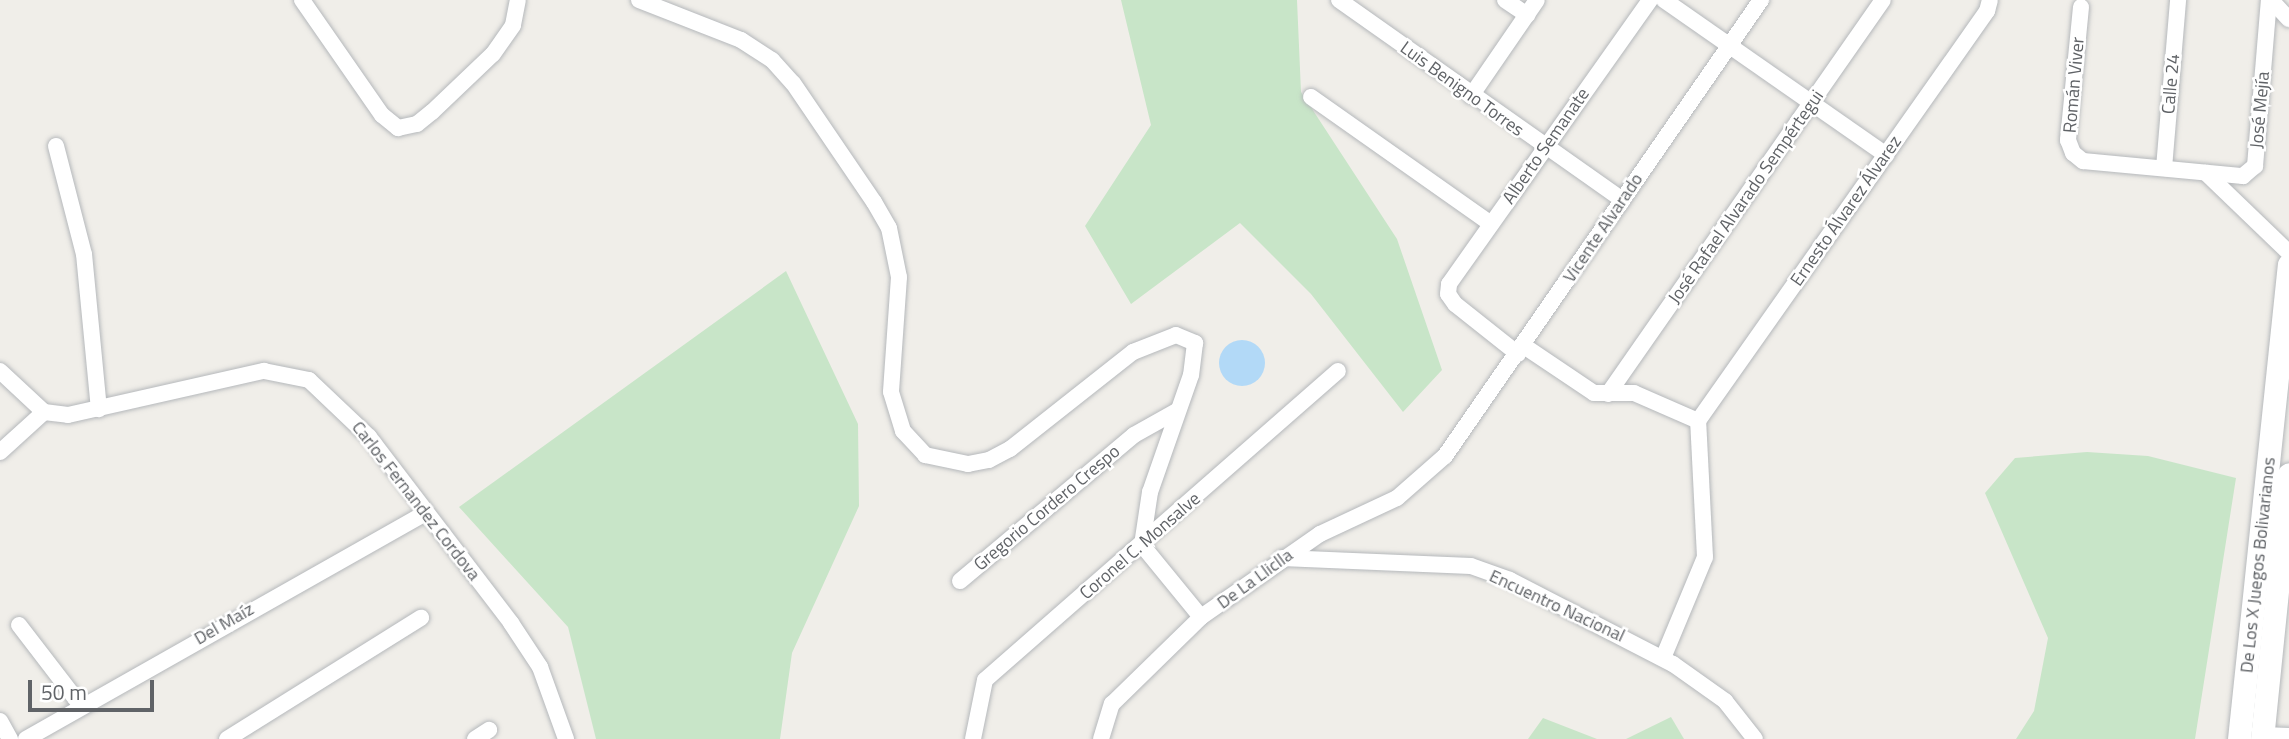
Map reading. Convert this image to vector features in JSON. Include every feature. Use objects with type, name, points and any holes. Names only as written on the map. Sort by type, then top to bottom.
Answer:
[{"type":"street","points":[[302,0],[382,115],[398,128],[417,124],[493,54],[513,25],[518,0]]},
{"type":"street","points":[[639,0],[741,40],[772,60],[793,83],[874,202],[889,228],[899,277],[891,391],[903,431],[925,455],[968,464],[989,460],[1010,449],[1133,352],[1176,335],[1187,336],[1197,351],[1160,457],[1142,545],[1201,617]]},
{"type":"street","name":"Luis Benigno Torres","points":[[1339,0],[1544,148],[1622,200]]},
{"type":"street","points":[[1504,0],[1527,15]]},
{"type":"street","points":[[1471,96],[1537,0]]},
{"type":"street","name":"Alberto Semanate","points":[[1521,350],[1448,295],[1449,284],[1650,0]]},
{"type":"street","points":[[1664,0],[1886,155]]},
{"type":"street","name":"Vicente Alvarado","points":[[1445,456],[1761,0]]},
{"type":"street","name":"José Rafael Alvarado Sempértegui","points":[[1608,394],[1883,0]]},
{"type":"street","name":"Ernesto Álvarez Álvarez","points":[[1698,421],[1886,155],[1990,0]]},
{"type":"street","name":"Calle 24","points":[[2164,168],[2178,0]]},
{"type":"street","points":[[2270,0],[2289,19]]},
{"type":"street","name":"José Mejía","points":[[2206,173],[2243,176],[2255,166],[2270,0]]},
{"type":"street","name":"Román Viver","points":[[2081,7],[2068,140],[2073,153],[2083,161],[2206,173]]},
{"type":"street","points":[[1311,97],[1491,224]]},
{"type":"street","points":[[56,146],[84,254],[99,409]]},
{"type":"street","points":[[2206,173],[2289,253]]},
{"type":"street","name":"De Los X Juegos Bolivarianos","points":[[2262,737],[2271,626],[2289,265]]},
{"type":"street","points":[[1521,350],[1594,393],[1634,393],[1698,421],[1705,557],[1663,658]]},
{"type":"street","points":[[0,371],[44,412],[0,452]]},
{"type":"street","name":"Carlos Fernandez Cordova","points":[[44,412],[68,415],[264,371],[309,380],[369,437],[540,667],[566,739]]},
{"type":"street","name":"Coronel C. Monsalve","points":[[973,739],[985,680],[1338,371]]},
{"type":"street","name":"Gregorio Cordero Crespo","points":[[960,581],[1133,435],[1177,411]]},
{"type":"street","name":"Gregorio Cordero Crespo","points":[[1133,435],[1150,439],[1160,457]]},
{"type":"street","name":"De La Lliclla","points":[[1101,739],[1112,705],[1201,617],[1282,558],[1348,517],[1396,498],[1445,456]]},
{"type":"street","name":"De Los X Juegos Bolivarianos","points":[[2239,739],[2271,626],[2287,520],[2289,474]]},
{"type":"street","name":"Del Maíz","points":[[26,739],[425,513]]},
{"type":"street","name":"Encuentro Nacional","points":[[1282,558],[1471,566],[1510,580],[1663,658],[1725,701],[1755,739]]},
{"type":"street","points":[[227,739],[421,618]]},
{"type":"street","points":[[19,625],[82,707]]},
{"type":"street","points":[[0,721],[10,739]]},
{"type":"street","points":[[2262,737],[2289,736]]},
{"type":"green space","points":[[1121,0],[1297,0],[1301,92],[1397,239],[1442,370],[1403,412],[1311,294],[1240,223],[1131,304],[1085,226],[1151,125]]},
{"type":"green space","points":[[786,271],[858,424],[859,506],[792,653],[780,739],[596,739],[568,627],[459,507]]},
{"type":"green space","points":[[2087,452],[2148,456],[2236,478],[2195,739],[2016,739],[2034,711],[2048,638],[1985,493],[2015,458]]},
{"type":"green space","points":[[1671,717],[1684,739],[1626,739]]},
{"type":"green space","points":[[1543,718],[1597,739],[1528,739]]},
{"type":"water","points":[[1242,340],[1258,347],[1265,363],[1258,379],[1242,386],[1226,379],[1219,363],[1226,347]]}]
